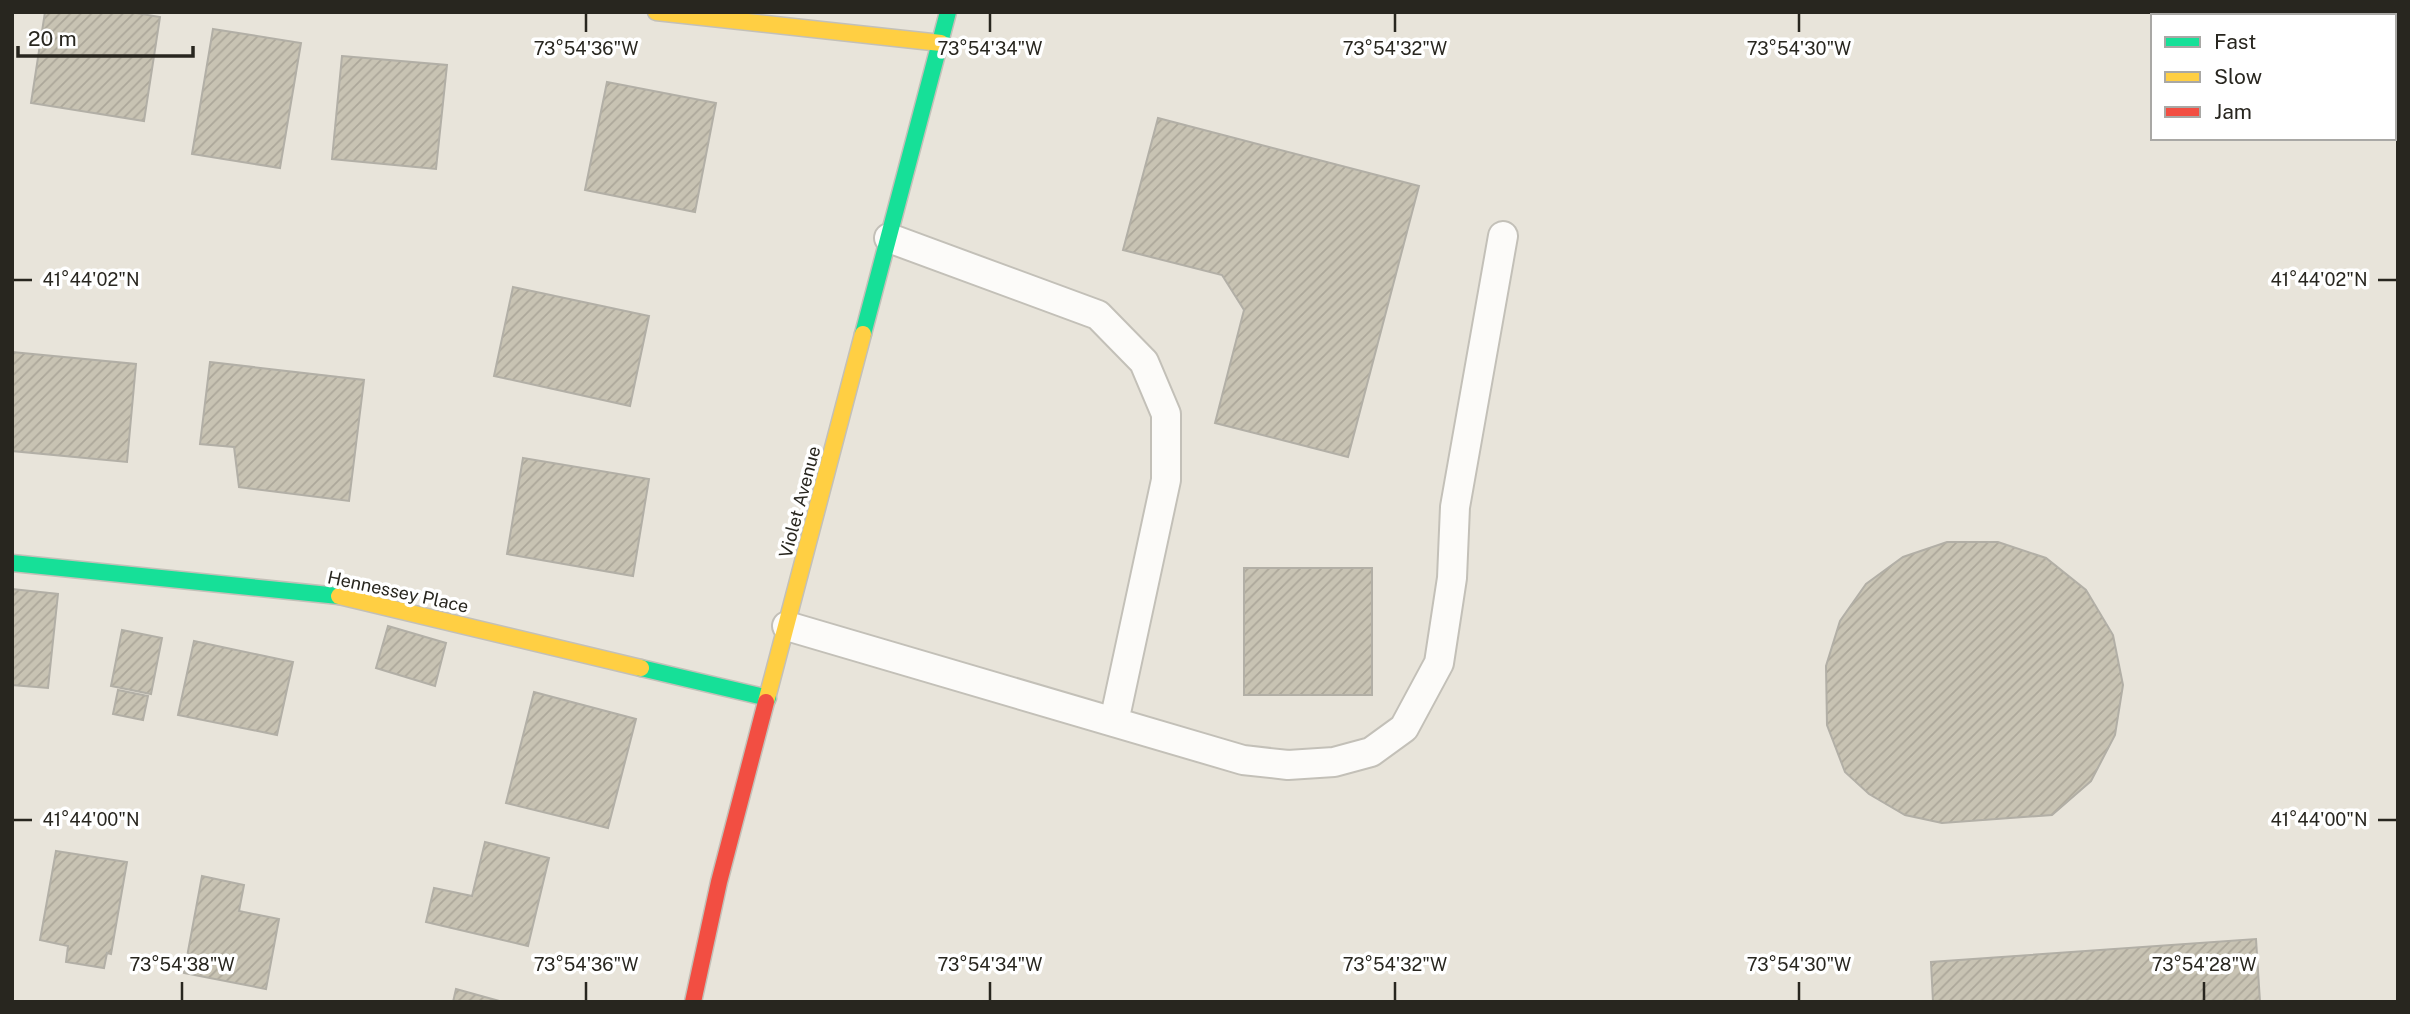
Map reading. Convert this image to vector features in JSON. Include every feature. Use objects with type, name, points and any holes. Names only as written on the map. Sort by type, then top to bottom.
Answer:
[{"type":"street","points":[[656,12],[941,43]]},
{"type":"street","name":"Violet Avenue","points":[[693,1002],[719,882],[948,12]]},
{"type":"street","name":"Hennessey Place","points":[[12,563],[336,595],[768,698]]},
{"type":"lane","points":[[787,626],[1243,760],[1288,765],[1334,762],[1371,752],[1404,728],[1439,663],[1452,578],[1455,507],[1503,236]]},
{"type":"lane","points":[[889,239],[1098,315],[1144,362],[1166,414],[1166,480],[1114,722]]},
{"type":"building","points":[[45,12],[130,12],[160,17],[144,121],[31,103]]},
{"type":"building","points":[[213,29],[301,43],[280,168],[192,154]]},
{"type":"building","points":[[342,56],[447,65],[436,169],[332,159]]},
{"type":"building","points":[[607,82],[716,103],[695,212],[585,190]]},
{"type":"building","points":[[1158,118],[1419,186],[1348,457],[1215,423],[1244,310],[1222,275],[1123,250]]},
{"type":"building","points":[[513,287],[649,316],[630,406],[494,376]]},
{"type":"building","points":[[12,352],[136,364],[127,462],[12,451]]},
{"type":"building","points":[[210,362],[364,380],[349,501],[239,487],[234,447],[200,444]]},
{"type":"building","points":[[523,458],[649,479],[633,576],[507,554]]},
{"type":"building","points":[[1947,542],[1998,542],[2046,558],[2086,590],[2113,635],[2123,685],[2115,735],[2091,781],[2052,815],[1942,823],[1905,815],[1869,794],[1845,772],[1827,725],[1826,666],[1840,621],[1866,584],[1903,557]]},
{"type":"building","points":[[1244,568],[1372,568],[1372,695],[1244,695]]},
{"type":"building","points":[[12,589],[58,594],[48,688],[12,685]]},
{"type":"building","points":[[388,626],[446,643],[435,686],[376,668]]},
{"type":"building","points":[[122,630],[162,638],[151,694],[111,686]]},
{"type":"building","points":[[194,641],[293,662],[277,735],[178,715]]},
{"type":"building","points":[[118,690],[148,696],[143,720],[113,714]]},
{"type":"building","points":[[534,692],[636,719],[608,828],[506,803]]},
{"type":"building","points":[[485,842],[549,858],[528,946],[426,922],[434,888],[472,896]]},
{"type":"building","points":[[56,851],[127,862],[111,954],[107,953],[104,968],[66,962],[68,946],[40,940]]},
{"type":"building","points":[[202,876],[244,885],[239,911],[279,919],[266,989],[184,973]]},
{"type":"building","points":[[2256,939],[2260,1002],[1933,1002],[1931,962]]},
{"type":"building","points":[[456,989],[503,1002],[453,1002]]},
{"type":"traffic: fast","points":[[863,334],[948,12]]},
{"type":"traffic: fast","points":[[12,563],[339,596]]},
{"type":"traffic: fast","points":[[641,668],[768,698]]},
{"type":"traffic: slow","points":[[656,12],[941,43]]},
{"type":"traffic: slow","points":[[766,702],[863,334]]},
{"type":"traffic: slow","points":[[339,596],[641,668]]},
{"type":"traffic: jam","points":[[693,1002],[719,882],[766,702]]}]
